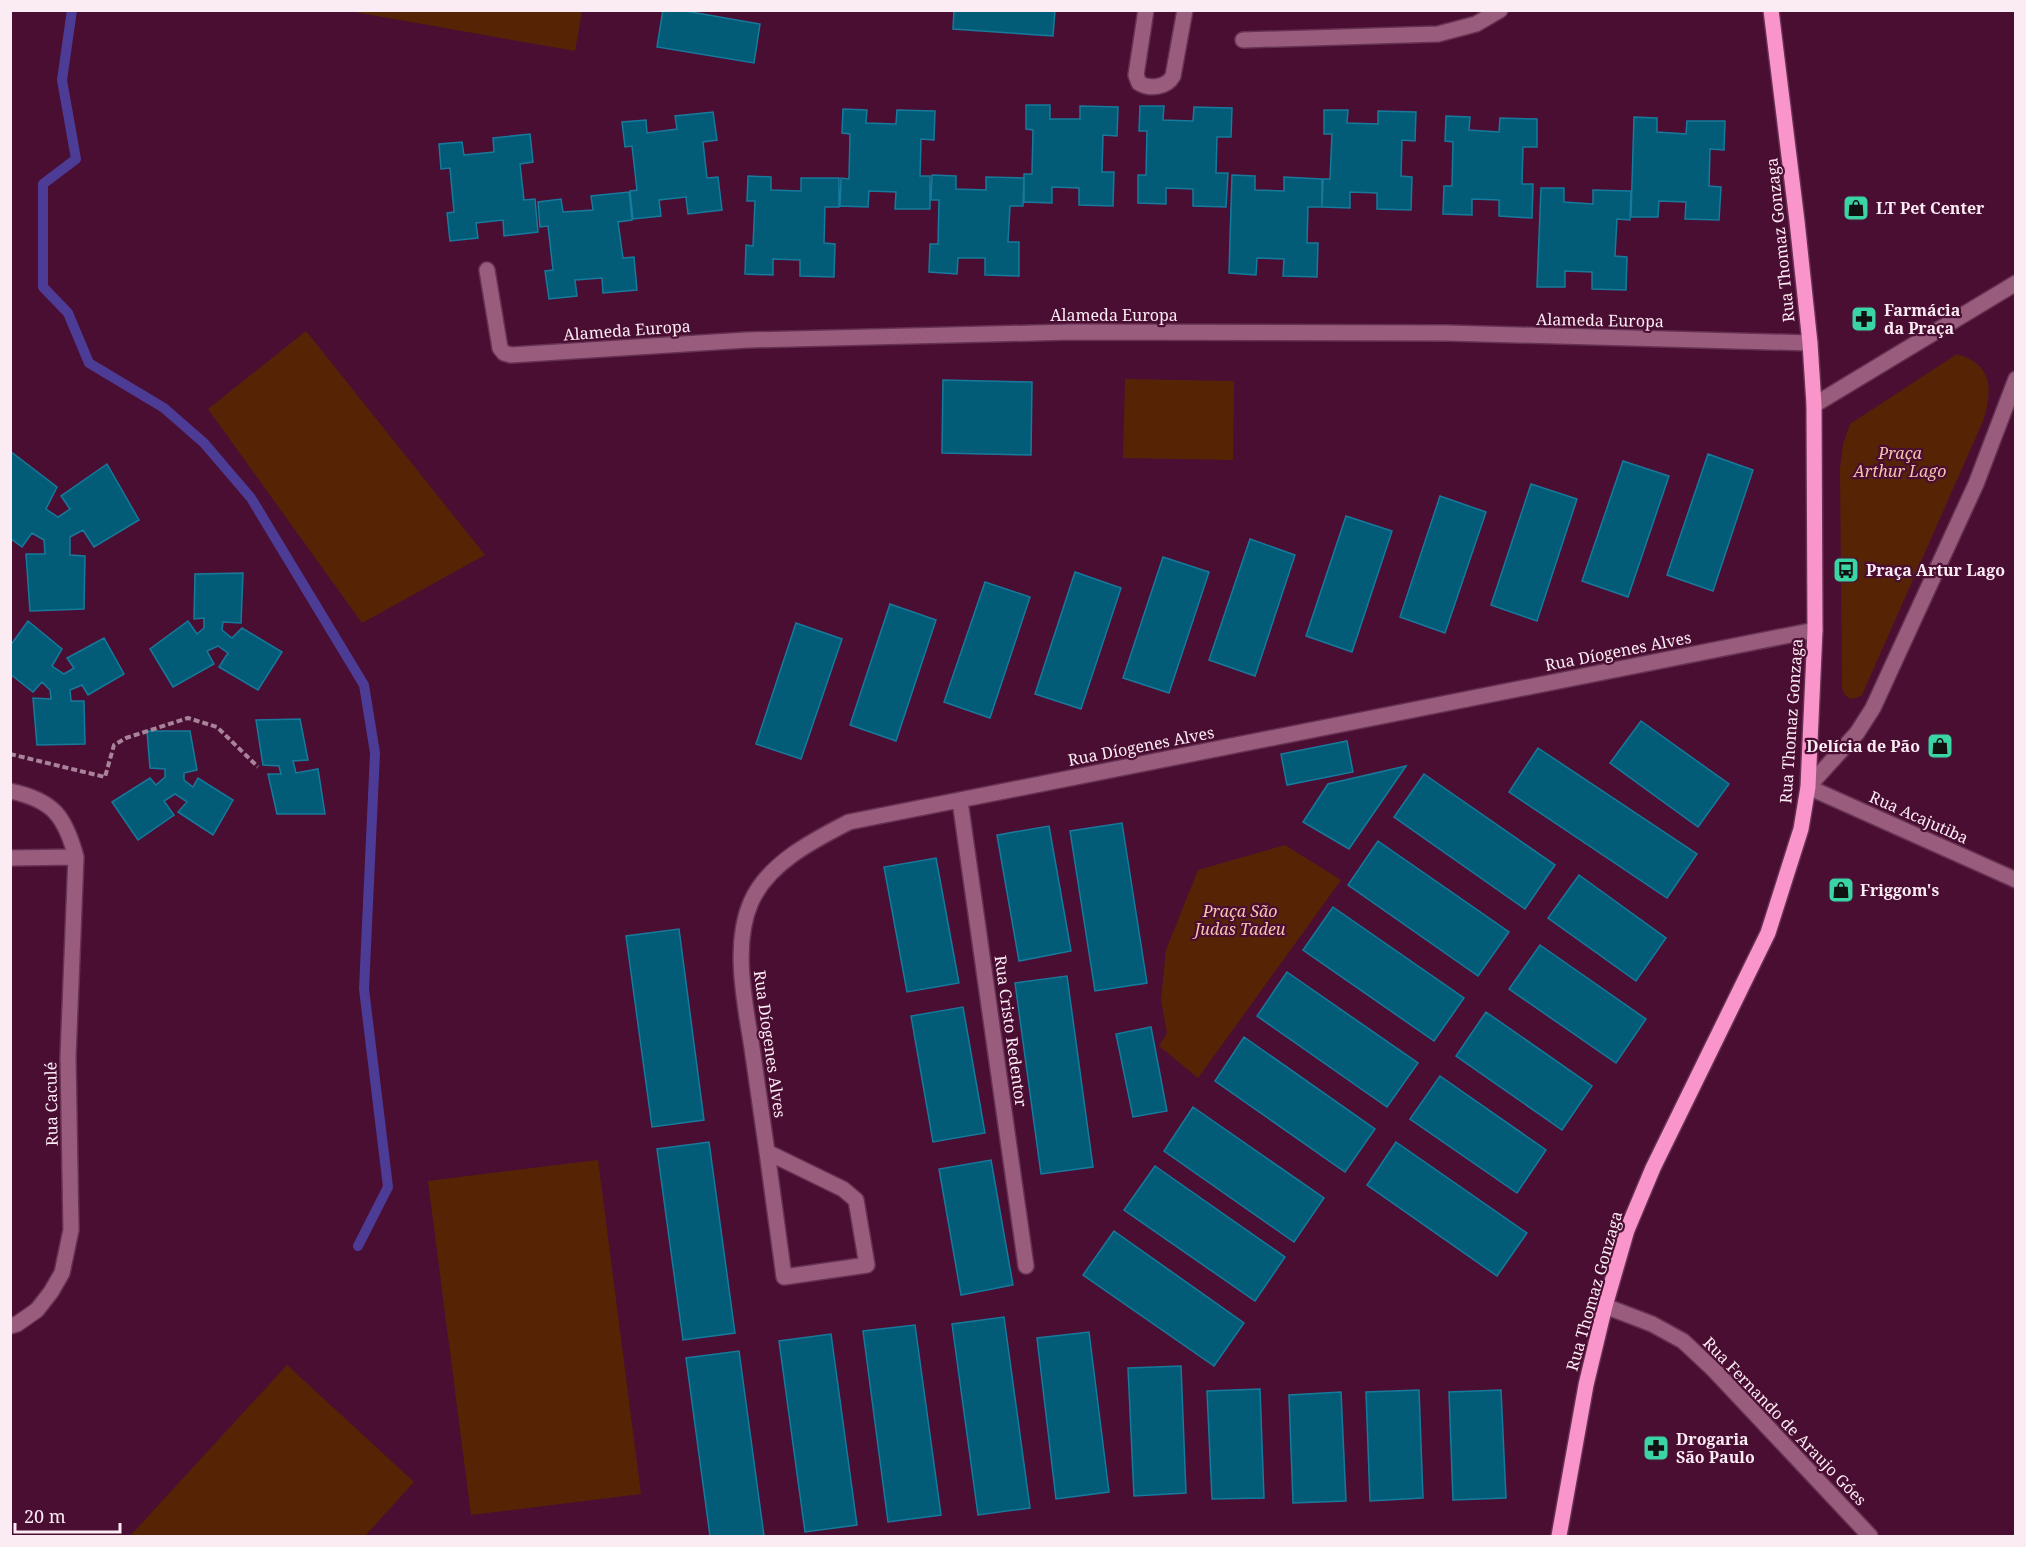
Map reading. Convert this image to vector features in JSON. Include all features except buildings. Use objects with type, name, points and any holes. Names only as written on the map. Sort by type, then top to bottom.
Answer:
[{"type":"main road","name":"Rua Thomaz Gonzaga","points":[[1559,1536],[1586,1385],[1605,1306],[1627,1230],[1653,1168],[1768,933],[1801,828],[1808,787],[1815,630],[1814,405],[1797,221],[1771,10]]},
{"type":"street","points":[[1146,10],[1136,75],[1139,84],[1144,86],[1163,86],[1170,82],[1185,10]]},
{"type":"street","points":[[1243,40],[1438,34],[1476,24],[1500,10]]},
{"type":"street","name":"Alameda Europa","points":[[487,270],[500,348],[504,353],[511,355],[747,340],[1072,332],[1447,333],[1810,343]]},
{"type":"street","points":[[1814,405],[2016,283]]},
{"type":"street","points":[[1808,787],[1857,733],[1873,708],[1976,484],[2016,378]]},
{"type":"street","name":"Rua Díogenes Alves","points":[[767,1152],[843,1189],[856,1200],[867,1265],[784,1277],[741,963],[744,930],[751,902],[765,880],[790,856],[849,822],[1815,630]]},
{"type":"street","name":"Rua Acajutiba","points":[[1808,787],[2016,880]]},
{"type":"street","name":"Rua Caculé","points":[[10,791],[36,798],[56,811],[69,832],[76,857],[68,1056],[71,1230],[62,1273],[51,1292],[37,1310],[17,1324],[10,1326]]},
{"type":"street","name":"Rua Cristo Redentor","points":[[960,801],[1026,1266]]},
{"type":"street","points":[[10,858],[76,857]]},
{"type":"street","name":"Rua Fernando de Araujo Góes","points":[[1605,1306],[1652,1324],[1683,1341],[1714,1370],[1870,1536]]},
{"type":"path","points":[[10,754],[105,777],[114,745],[126,738],[188,718],[217,728],[258,767]]},
{"type":"green space","points":[[349,11],[582,11],[575,51]]},
{"type":"green space","points":[[306,331],[485,555],[362,623],[208,409]]},
{"type":"green space","name":"Praça Arthur Lago","points":[[1957,354],[1978,365],[1984,372],[1989,389],[1983,421],[1862,695],[1850,699],[1844,694],[1842,688],[1840,468],[1843,444],[1850,424]]},
{"type":"green space","points":[[1125,379],[1234,381],[1233,460],[1123,458]]},
{"type":"green space","name":"Praça São Judas Tadeu","points":[[1285,845],[1341,880],[1198,1078],[1159,1046],[1167,1033],[1161,1000],[1166,950],[1198,870]]},
{"type":"green space","points":[[598,1160],[641,1494],[471,1515],[428,1181]]},
{"type":"green space","points":[[287,1365],[414,1482],[365,1536],[130,1536]]},
{"type":"waterway","points":[[72,10],[62,80],[76,159],[43,184],[43,287],[68,313],[89,363],[164,408],[204,443],[251,498],[364,685],[375,753],[364,989],[388,1187],[358,1246]]},
{"type":"place","name":"LT Pet Center","points":[[1856,208]]},
{"type":"place","name":"Farmácia da Praça","points":[[1864,319]]},
{"type":"place","name":"Praça Artur Lago","points":[[1846,570]]},
{"type":"place","name":"Delícia de Pão","points":[[1940,746]]},
{"type":"place","name":"Friggom's","points":[[1841,890]]},
{"type":"place","name":"Drogaria São Paulo","points":[[1656,1448]]}]
